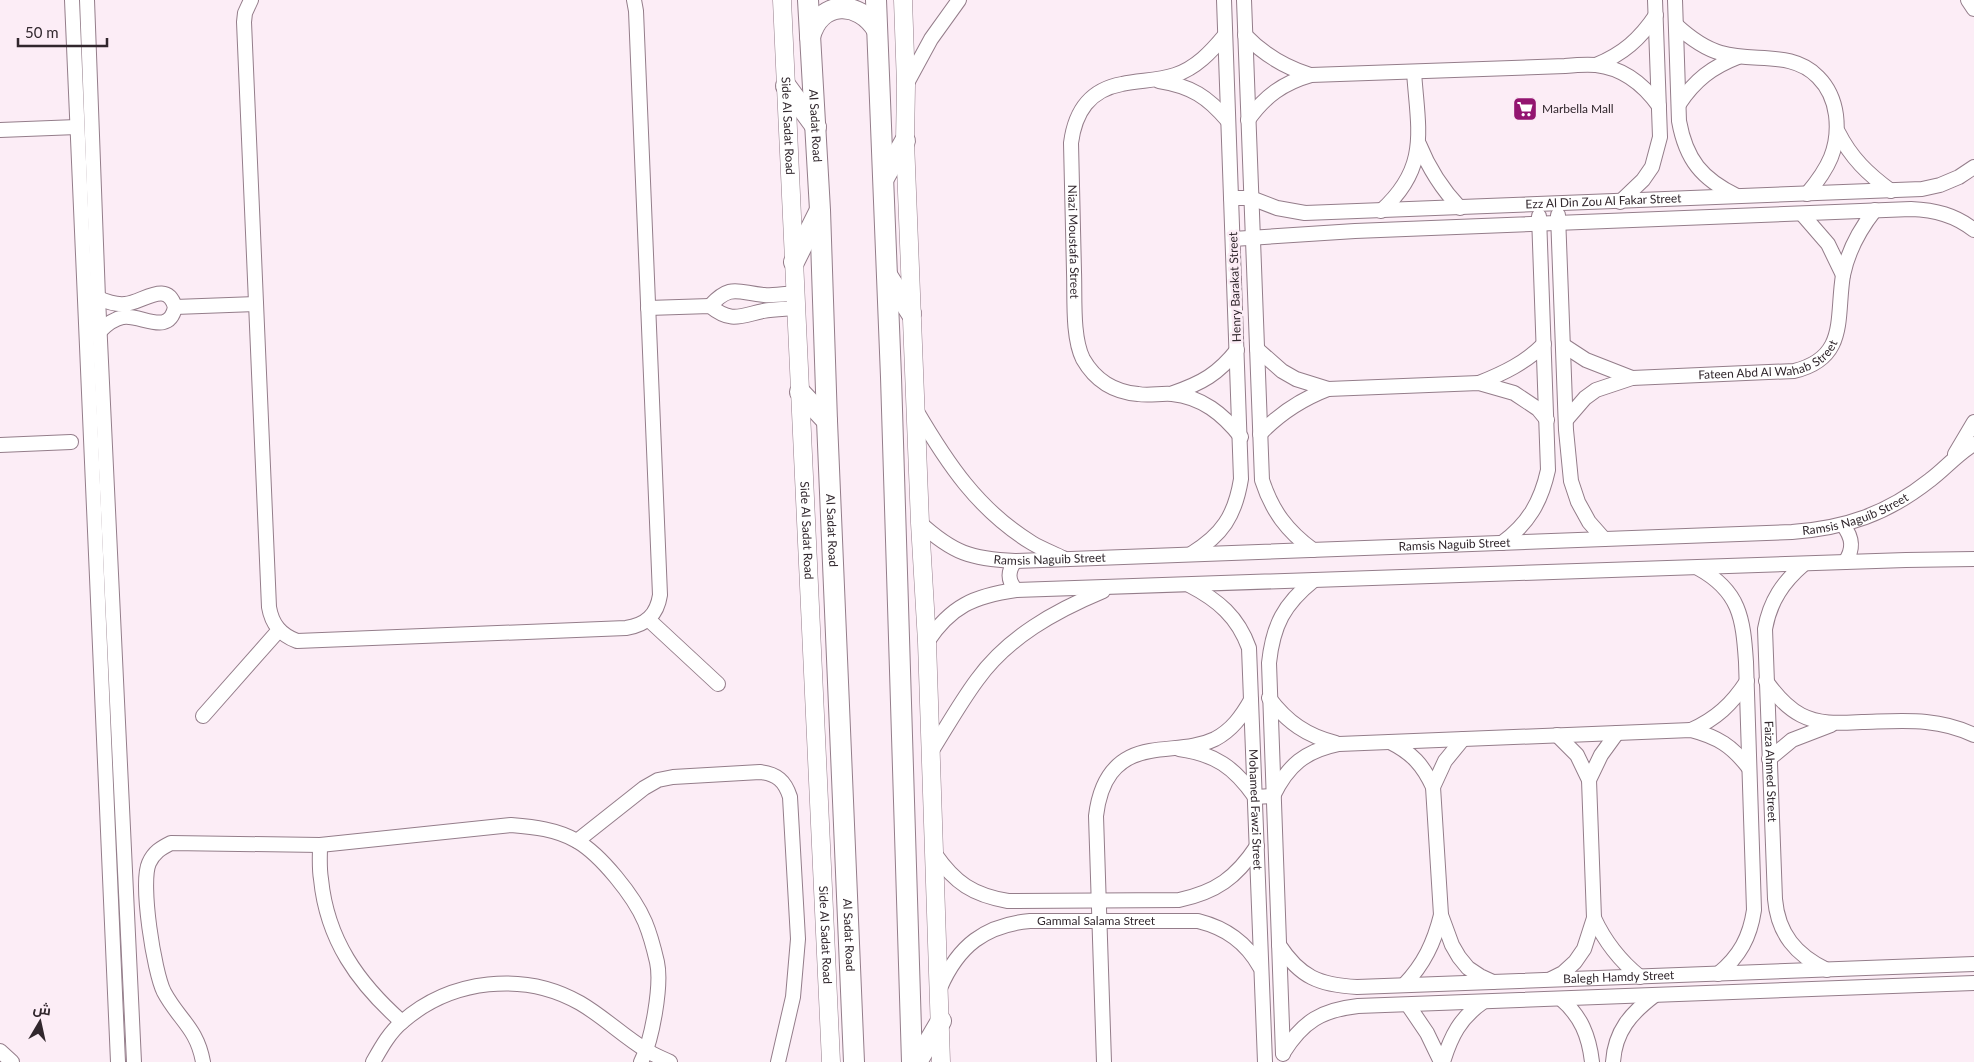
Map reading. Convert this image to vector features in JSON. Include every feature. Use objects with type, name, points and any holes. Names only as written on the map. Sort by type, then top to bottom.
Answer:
[{"type":"main road","name":"Al Sadat Road","points":[[808,0],[820,210],[854,1062]]},
{"type":"main road","points":[[876,0],[884,178],[912,1062]]},
{"type":"main road","points":[[810,38],[813,27],[819,17],[829,10],[840,7],[852,8],[863,12],[872,20],[877,30]]},
{"type":"main road","points":[[786,86],[816,127]]},
{"type":"main road","points":[[884,178],[905,141]]},
{"type":"main road","points":[[794,262],[820,210]]},
{"type":"main road","points":[[887,275],[911,313]]},
{"type":"main road","points":[[800,392],[827,421]]},
{"type":"main road","points":[[917,1062],[941,1021]]},
{"type":"street","points":[[72,0],[118,1062]]},
{"type":"street","points":[[87,0],[98,298],[134,1062]]},
{"type":"street","points":[[251,0],[245,13],[244,22],[269,607],[270,616],[279,630],[298,641],[636,627],[649,620],[659,604],[636,11],[634,0]]},
{"type":"street","name":"Side Al Sadat Road","points":[[782,0],[831,1062]]},
{"type":"street","points":[[903,0],[906,85],[905,141],[911,313],[927,642],[941,1062]]},
{"type":"street","points":[[906,85],[931,39],[959,0]]},
{"type":"street","name":"Henry Barakat Street","points":[[1190,555],[1213,538],[1231,516],[1238,498],[1241,479],[1224,0]]},
{"type":"street","name":"Henry Barakat Street","points":[[1244,0],[1262,480],[1275,513],[1298,540],[1313,550]]},
{"type":"street","points":[[1620,202],[1643,180],[1652,167],[1660,137],[1655,0]]},
{"type":"street","points":[[1675,0],[1682,138],[1688,154],[1698,168],[1710,180],[1740,197]]},
{"type":"street","points":[[1968,0],[1974,9]]},
{"type":"street","points":[[1596,65],[1625,51],[1637,41],[1656,15]]},
{"type":"street","points":[[1676,25],[1704,47],[1721,53],[1788,60],[1802,65],[1814,73],[1824,83],[1831,96],[1838,132],[1854,159],[1865,171],[1891,191]]},
{"type":"street","name":"Niazi Moustafa Street","points":[[1225,35],[1212,51],[1195,64],[1177,74],[1156,80],[1106,88],[1091,98],[1080,110],[1073,126],[1071,143],[1075,309],[1078,340],[1082,357],[1092,372],[1105,384],[1121,392],[1140,395],[1171,394],[1189,397],[1218,412],[1241,437]]},
{"type":"street","points":[[1245,35],[1268,56],[1281,64],[1311,75]]},
{"type":"street","points":[[1679,104],[1690,88],[1704,74],[1720,64],[1739,56]]},
{"type":"street","points":[[1248,120],[1268,96],[1281,86],[1311,75],[1596,65],[1612,68],[1632,79],[1650,94],[1659,106]]},
{"type":"street","points":[[1414,72],[1419,144],[1432,174],[1460,208]]},
{"type":"street","name":"Niazi Moustafa Street","points":[[1156,80],[1177,84],[1197,92],[1214,105],[1228,121]]},
{"type":"street","points":[[0,130],[77,127]]},
{"type":"street","points":[[1807,194],[1831,159],[1838,132]]},
{"type":"street","points":[[1382,211],[1403,189],[1410,176],[1419,144]]},
{"type":"street","name":"Ezz Al Din Zou Al Fakar Street","points":[[1231,198],[1251,198],[1291,211],[1305,213],[1891,191],[1922,189],[1940,185],[1959,177],[1974,167]]},
{"type":"street","points":[[1558,204],[1566,420],[1571,480],[1578,502],[1585,515],[1604,539]]},
{"type":"street","points":[[1502,543],[1528,519],[1538,504],[1544,488],[1549,461],[1538,205]]},
{"type":"street","name":"Ezz Al Din Zou Al Fakar Street","points":[[1233,239],[1355,231],[1875,210],[1930,210],[1948,215],[1965,223],[1974,230]]},
{"type":"street","name":"Fateen Abd Al Wahab Street","points":[[1566,420],[1585,398],[1596,390],[1632,378],[1779,372],[1808,368],[1821,360],[1831,349],[1837,336],[1843,276],[1854,243],[1863,226],[1875,210]]},
{"type":"street","points":[[1355,212],[1355,231]]},
{"type":"street","points":[[1802,214],[1828,244],[1843,276]]},
{"type":"street","points":[[710,306],[718,298],[733,291],[742,290],[796,301]]},
{"type":"street","points":[[98,298],[133,310],[153,323],[163,323],[170,319],[176,307],[173,300],[168,296],[161,294],[147,296],[133,310],[114,319],[100,331]]},
{"type":"street","points":[[758,294],[758,312]]},
{"type":"street","points":[[648,308],[710,306],[719,313],[744,317],[796,301]]},
{"type":"street","points":[[176,307],[256,304]]},
{"type":"street","points":[[1479,383],[1518,366],[1544,344]]},
{"type":"street","name":"Fateen Abd Al Wahab Street","points":[[1563,345],[1586,360],[1632,378]]},
{"type":"street","points":[[1257,349],[1269,361],[1289,375],[1328,388],[1479,383],[1514,394],[1538,409],[1547,420]]},
{"type":"street","name":"Niazi Moustafa Street","points":[[1171,394],[1202,382],[1215,374],[1237,350]]},
{"type":"street","points":[[1260,434],[1298,402],[1328,388]]},
{"type":"street","points":[[915,408],[953,471],[976,498],[1003,522],[1025,538],[1064,559]]},
{"type":"street","points":[[1951,461],[1974,422]]},
{"type":"street","points":[[0,446],[71,442]]},
{"type":"street","name":"Ramsis Naguib Street","points":[[920,523],[936,538],[952,549],[970,556],[989,560],[1015,561],[1792,532],[1843,525],[1867,518],[1890,507],[1912,494],[1974,444]]},
{"type":"street","points":[[1843,525],[1852,539],[1850,555],[1845,562]]},
{"type":"street","points":[[927,642],[939,625],[954,610],[971,600],[991,594],[1016,590],[1845,562],[1956,559],[1974,561]]},
{"type":"street","points":[[1015,561],[1009,573],[1009,579],[1016,590]]},
{"type":"street","name":"Faiza Ahmed Street","points":[[1804,564],[1782,585],[1768,612],[1765,629],[1765,681],[1776,910],[1789,940],[1800,953],[1813,963],[1828,970]]},
{"type":"street","name":"Faiza Ahmed Street","points":[[1698,567],[1724,585],[1740,612],[1747,681],[1754,910],[1752,925],[1744,946],[1730,964],[1718,974]]},
{"type":"street","name":"Mohamed Fawzi Street","points":[[1283,1058],[1269,663],[1271,642],[1277,624],[1293,600],[1314,580]]},
{"type":"street","name":"Mohamed Fawzi Street","points":[[1188,585],[1216,600],[1237,622],[1249,648],[1265,1062]]},
{"type":"street","points":[[931,752],[977,679],[998,655],[1022,634],[1048,617],[1111,587]]},
{"type":"street","points":[[649,620],[718,684]]},
{"type":"street","points":[[202,716],[279,630]]},
{"type":"street","points":[[1746,662],[1753,658],[1765,661]]},
{"type":"street","points":[[1250,662],[1260,659],[1269,663]]},
{"type":"street","points":[[1690,730],[1718,716],[1729,706],[1747,681]]},
{"type":"street","points":[[1765,681],[1776,696],[1788,707],[1803,716],[1818,721],[1836,723],[1936,722],[1957,726],[1974,735]]},
{"type":"street","points":[[1270,698],[1292,724],[1322,740],[1339,744]]},
{"type":"street","points":[[1104,1062],[1096,816],[1102,786],[1109,775],[1122,762],[1136,754],[1179,749],[1215,739],[1243,715],[1252,699]]},
{"type":"street","points":[[1769,759],[1779,748],[1792,740],[1836,723]]},
{"type":"street","points":[[1179,749],[1199,751],[1217,759],[1233,770],[1255,797],[1273,796],[1281,780],[1299,761],[1321,748],[1339,744],[1690,730],[1708,734],[1724,742],[1738,754],[1749,768]]},
{"type":"street","points":[[1589,780],[1601,754],[1617,732]]},
{"type":"street","points":[[1548,980],[1563,972],[1575,962],[1584,949],[1594,918],[1589,780],[1577,754],[1556,735]]},
{"type":"street","points":[[1434,787],[1445,761],[1462,739]]},
{"type":"street","points":[[1389,742],[1404,749],[1417,759],[1427,772],[1434,787],[1441,915],[1452,945],[1459,957],[1468,968],[1493,982]]},
{"type":"street","points":[[577,841],[644,788],[665,778],[760,772],[771,773],[780,778],[787,787],[790,797],[798,938],[793,997],[778,1062]]},
{"type":"street","points":[[203,1062],[201,1049],[194,1033],[172,1006],[163,991],[157,974],[146,880],[148,865],[156,851],[171,843],[320,845],[511,825],[538,827],[560,833],[577,841],[594,853],[621,883],[644,921],[657,964],[656,1007],[644,1056]]},
{"type":"street","points":[[320,845],[320,879],[327,912],[338,945],[361,981],[402,1022]]},
{"type":"street","name":"Gammal Salama Street","points":[[935,854],[958,881],[973,891],[990,898],[1008,901],[1179,900],[1216,888],[1233,876],[1257,846]]},
{"type":"street","points":[[110,862],[125,861]]},
{"type":"street","points":[[1754,910],[1767,916],[1776,910]]},
{"type":"street","points":[[1404,985],[1424,961],[1432,946],[1441,915]]},
{"type":"street","points":[[1594,918],[1600,932],[1617,956],[1640,977]]},
{"type":"street","name":"Gammal Salama Street","points":[[940,989],[948,970],[959,954],[974,940],[991,930],[1014,923],[1198,921],[1230,932],[1254,955],[1262,970]]},
{"type":"street","name":"Balegh Hamdy Street","points":[[1279,945],[1289,960],[1303,973],[1319,982],[1337,986],[1357,987],[1974,964]]},
{"type":"street","points":[[1867,968],[1868,987]]},
{"type":"street","points":[[1515,1000],[1518,981]]},
{"type":"street","points":[[373,1062],[387,1038],[402,1022],[433,1000],[469,987],[507,983],[544,988],[580,1003],[644,1056],[670,1062]]},
{"type":"street","name":"Balegh Hamdy Street","points":[[1283,1058],[1293,1037],[1307,1023],[1340,1008],[1358,1006],[1974,983]]},
{"type":"street","points":[[1357,987],[1353,997],[1358,1006]]},
{"type":"street","points":[[1613,1062],[1614,1047],[1626,1023],[1634,1012],[1655,995]]},
{"type":"street","points":[[1561,999],[1580,1020],[1589,1040],[1592,1062]]},
{"type":"street","points":[[1442,1062],[1455,1030],[1463,1019],[1483,1002]]},
{"type":"street","points":[[1408,1004],[1427,1033],[1442,1062]]},
{"type":"street","points":[[0,1051],[12,1062]]},
{"type":"place","name":"Marbella Mall","points":[[1525,109]]}]
